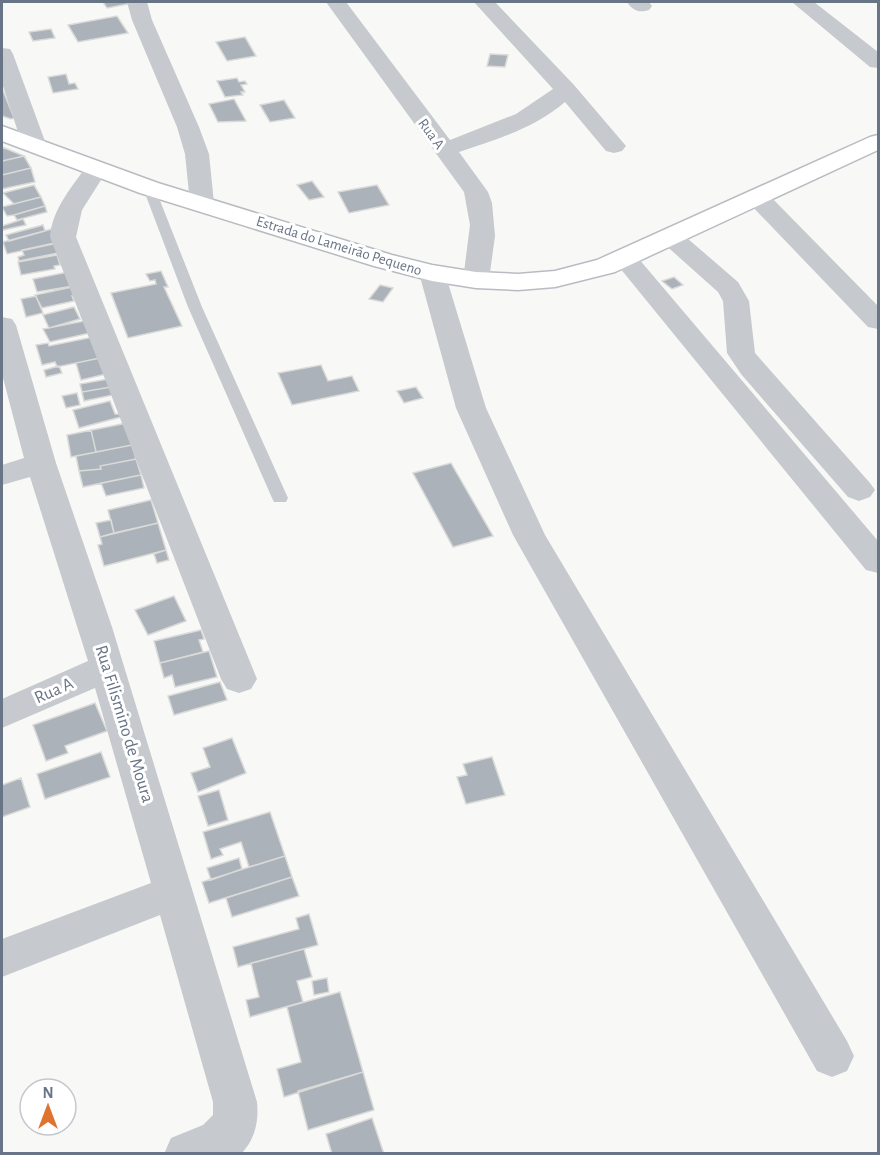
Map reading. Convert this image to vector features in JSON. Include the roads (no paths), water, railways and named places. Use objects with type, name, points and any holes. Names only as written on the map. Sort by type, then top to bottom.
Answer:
[{"type":"street","points":[[137,2],[142,20],[188,127],[197,154],[202,203]]},
{"type":"street","name":"Rua A","points":[[336,2],[476,192],[482,209],[484,227],[476,280]]},
{"type":"street","points":[[484,2],[566,90],[614,146]]},
{"type":"street","points":[[802,2],[878,62]]},
{"type":"street","points":[[2,54],[34,144]]},
{"type":"street","points":[[443,150],[485,136],[518,121],[556,100],[566,90]]},
{"type":"street","name":"Estrada do Lameirão Pequeno","points":[[2,133],[149,188],[383,261],[432,273],[476,280],[518,282],[555,279],[606,266],[879,142]]},
{"type":"street","points":[[96,169],[68,212],[63,224],[63,237],[239,679]]},
{"type":"street","points":[[758,198],[879,321]]},
{"type":"street","points":[[671,237],[729,288],[736,301],[741,353],[751,368],[859,490]]},
{"type":"street","points":[[624,258],[879,562]]},
{"type":"street","points":[[432,273],[471,408],[529,535],[832,1056]]},
{"type":"street","name":"Rua Filismino de Moura","points":[[2,325],[41,463],[106,668],[235,1102],[236,1126],[230,1134],[218,1142],[187,1154]]},
{"type":"street","points":[[2,475],[41,463]]},
{"type":"street","name":"Rua A","points":[[2,714],[106,668]]},
{"type":"street","points":[[2,958],[174,892]]},
{"type":"lane","points":[[149,188],[195,307],[280,498]]}]
